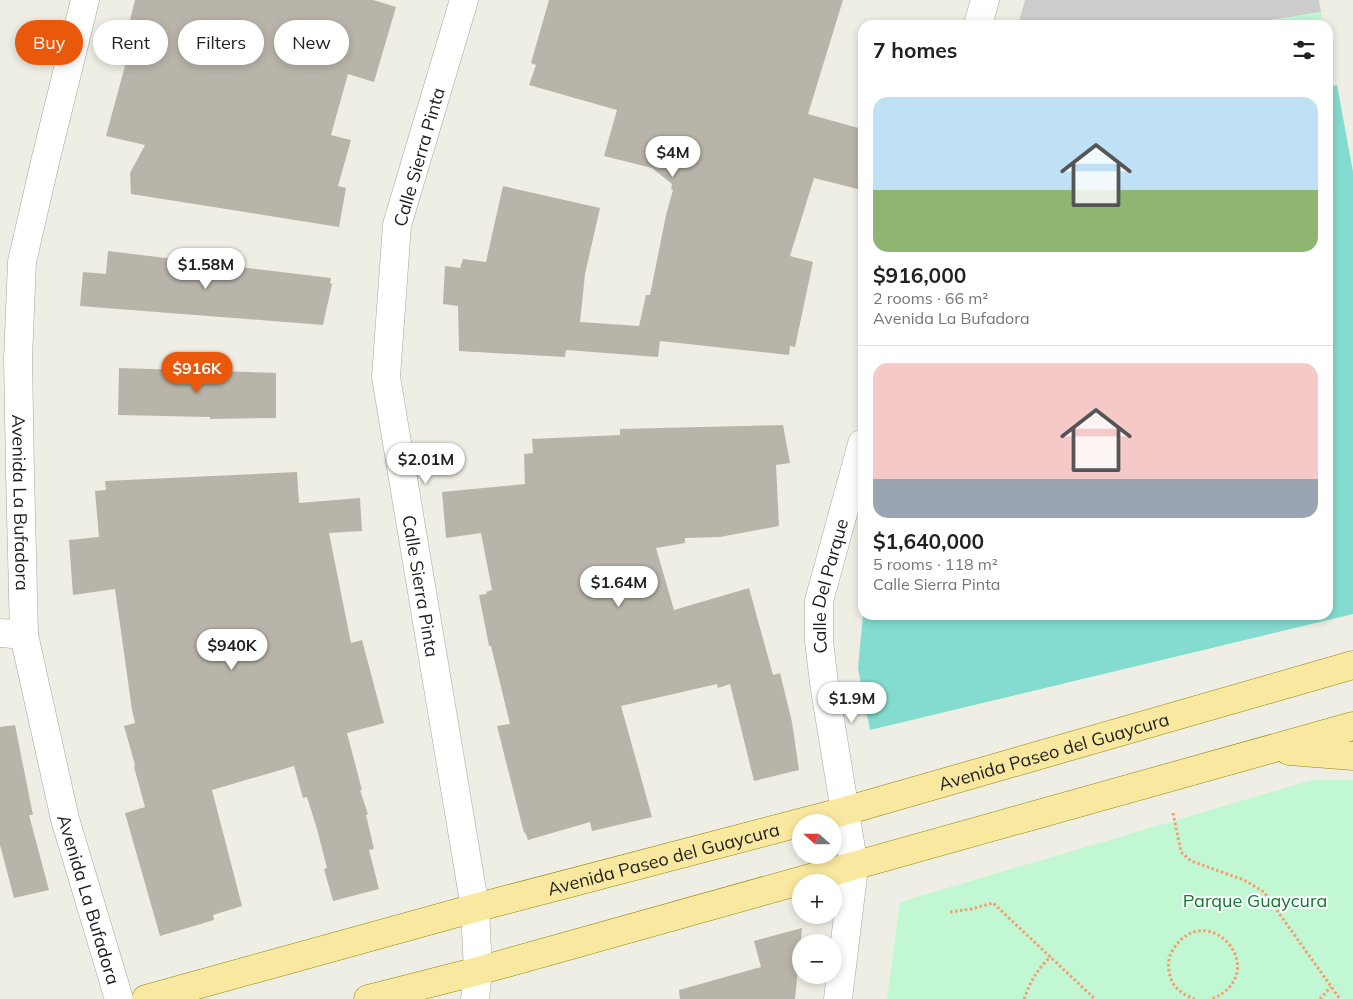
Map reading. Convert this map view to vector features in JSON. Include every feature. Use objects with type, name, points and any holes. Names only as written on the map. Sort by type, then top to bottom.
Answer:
[{"type":"main road","name":"Avenida Paseo del Guaycura","points":[[146,999],[474,908],[845,811],[1353,665]]},
{"type":"main road","points":[[368,999],[478,971],[854,867],[1353,726]]},
{"type":"main road","points":[[1272,749],[1353,756]]},
{"type":"street","name":"Avenida La Bufadora","points":[[86,0],[45,162],[11,261],[18,358],[20,472],[12,634],[119,999]]},
{"type":"street","name":"Calle Sierra Pinta","points":[[464,0],[397,225],[386,377],[474,908],[478,971],[475,999]]},
{"type":"street","points":[[979,20],[984,0]]},
{"type":"street","name":"Calle Del Parque","points":[[838,999],[854,867],[824,683],[819,641],[819,601],[858,459]]},
{"type":"path","points":[[1166,779],[1181,852],[1192,861],[1244,880],[1264,892],[1340,999]]},
{"type":"path","points":[[950,912],[993,903],[1095,999]]},
{"type":"path","points":[[1195,999],[1180,992],[1173,983],[1168,962],[1178,942],[1187,935],[1197,932],[1209,932],[1220,936],[1229,943],[1235,953],[1236,976],[1230,987],[1221,995],[1212,999]]},
{"type":"path","points":[[1024,999],[1028,987],[1043,963],[1051,957]]},
{"type":"path","points":[[1320,999],[1331,987]]},
{"type":"shaded area","points":[[1025,0],[1319,0],[1321,12],[1271,20],[1019,20]]},
{"type":"shaded area","points":[[1337,85],[1353,172],[1353,614],[1333,619],[1333,86]]},
{"type":"shaded area","points":[[863,620],[1328,620],[870,730],[858,668]]},
{"type":"green space","points":[[1321,12],[1323,20],[1271,20]]},
{"type":"green space","name":"Parque Guaycura","points":[[1312,780],[1353,780],[1353,999],[887,999],[900,902]]},
{"type":"building","points":[[135,0],[373,0],[396,7],[374,82],[348,74],[331,135],[351,140],[338,186],[346,188],[339,227],[131,194],[130,173],[145,145],[106,136],[125,65],[168,65],[168,20],[130,20]]},
{"type":"building","points":[[549,0],[843,0],[808,114],[858,128],[858,189],[814,178],[790,256],[813,262],[795,347],[790,346],[789,355],[660,341],[658,357],[566,350],[565,357],[459,351],[458,306],[443,304],[445,266],[460,268],[463,259],[486,262],[503,186],[600,208],[585,274],[580,322],[639,326],[646,295],[650,295],[673,190],[671,189],[672,184],[652,168],[604,156],[617,110],[529,85],[536,65],[531,63]]},
{"type":"building","points":[[108,251],[331,278],[330,283],[332,284],[323,325],[80,306],[83,272],[106,274]]},
{"type":"building","points":[[119,368],[276,373],[276,418],[210,419],[210,417],[118,415]]},
{"type":"building","points":[[783,425],[790,463],[776,465],[779,526],[720,537],[685,538],[685,543],[656,548],[674,610],[749,588],[773,675],[780,673],[792,722],[799,770],[754,781],[730,684],[718,688],[717,684],[621,706],[652,817],[592,831],[590,822],[528,840],[524,833],[497,726],[510,724],[491,646],[489,646],[479,595],[487,594],[486,592],[492,590],[481,533],[446,538],[442,492],[525,484],[524,454],[533,453],[532,439],[620,435],[620,429]]},
{"type":"building","points":[[297,472],[299,503],[360,498],[362,531],[329,533],[351,643],[362,640],[384,723],[347,733],[362,790],[360,790],[368,814],[366,815],[374,849],[369,850],[379,889],[333,901],[324,869],[327,868],[317,829],[307,797],[303,798],[294,766],[212,790],[242,906],[213,915],[214,920],[160,936],[125,813],[145,807],[124,726],[135,723],[115,589],[73,595],[69,540],[99,537],[95,491],[106,490],[105,481]]},
{"type":"building","points":[[15,725],[33,815],[29,815],[49,890],[14,898],[0,845],[0,727]]},
{"type":"building","points":[[802,928],[801,934],[792,934],[792,984],[796,984],[795,999],[680,999],[679,990],[761,967],[754,941]]}]
